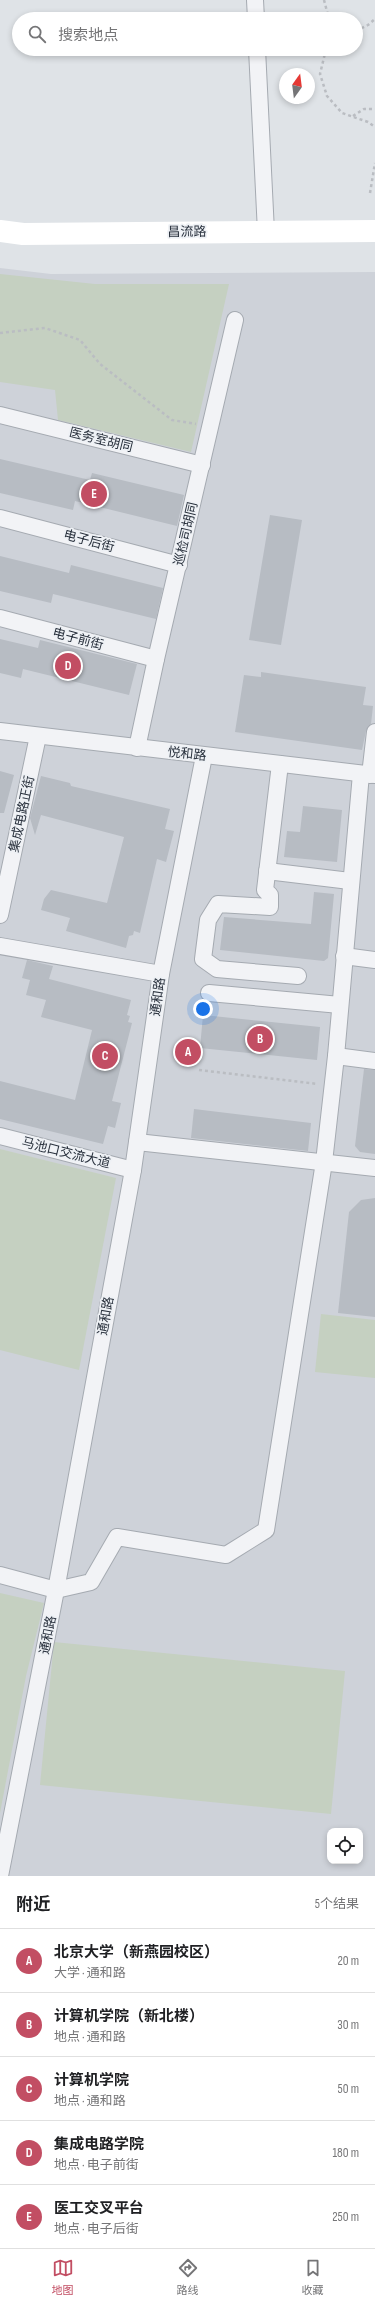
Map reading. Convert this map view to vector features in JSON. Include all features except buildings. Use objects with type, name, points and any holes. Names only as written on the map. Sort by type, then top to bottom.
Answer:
[{"type":"main road","name":"昌流路","points":[[0,231],[23,234],[375,232]]},
{"type":"street","points":[[255,0],[256,12]]},
{"type":"street","points":[[257,56],[266,232]]},
{"type":"street","name":"巡检司胡同","points":[[137,748],[156,659],[235,320]]},
{"type":"street","name":"医务室胡同","points":[[0,415],[202,465]]},
{"type":"street","name":"电子后街","points":[[0,518],[178,565]]},
{"type":"street","name":"电子前街","points":[[0,618],[156,659]]},
{"type":"street","name":"悦和路","points":[[0,731],[369,775]]},
{"type":"street","points":[[0,1575],[56,1590],[91,1582],[117,1537],[226,1555],[266,1530],[324,1162],[336,1056],[350,881],[375,732]]},
{"type":"street","name":"集成电路正街","points":[[0,915],[38,736]]},
{"type":"street","name":"通和路","points":[[0,1876],[56,1590],[133,1170],[161,974],[204,756]]},
{"type":"street","points":[[280,764],[265,890],[270,895],[270,907],[218,904],[208,920],[203,959],[217,969],[298,976]]},
{"type":"street","points":[[267,871],[350,881]]},
{"type":"street","points":[[0,946],[161,974]]},
{"type":"street","points":[[344,956],[375,960]]},
{"type":"street","points":[[209,992],[340,1005]]},
{"type":"street","points":[[336,1056],[375,1061]]},
{"type":"street","name":"马池口交流大道","points":[[0,1136],[133,1170]]},
{"type":"street","points":[[137,1142],[375,1168]]},
{"type":"path","points":[[324,0],[327,12]]},
{"type":"path","points":[[363,28],[375,19]]},
{"type":"path","points":[[324,56],[320,74],[327,96],[342,114],[375,127]]},
{"type":"path","points":[[352,117],[364,109],[375,109]]},
{"type":"path","points":[[370,193],[375,163]]},
{"type":"path","points":[[0,333],[45,328],[80,340],[100,364],[172,420],[210,426]]},
{"type":"path","points":[[199,1070],[333,1085]]},
{"type":"shaded area","points":[[0,268],[51,274],[375,272],[375,1876],[0,1876]]},
{"type":"green space","points":[[0,274],[95,284],[229,284],[191,452],[58,420],[55,390],[0,382]]},
{"type":"green space","points":[[0,1149],[116,1178],[79,1370],[0,1350]]},
{"type":"green space","points":[[321,1314],[375,1320],[375,1378],[315,1372]]},
{"type":"green space","points":[[0,1593],[44,1603],[26,1676],[0,1813]]},
{"type":"green space","points":[[54,1642],[345,1671],[331,1814],[40,1785]]},
{"type":"place","name":"医工交叉平台","points":[[94,494]]},
{"type":"place","name":"集成电路学院","points":[[68,666]]},
{"type":"place","name":"计算机学院（新北楼）","points":[[260,1039]]},
{"type":"place","name":"北京大学（新燕园校区）","points":[[188,1052]]},
{"type":"place","name":"计算机学院","points":[[105,1056]]}]
